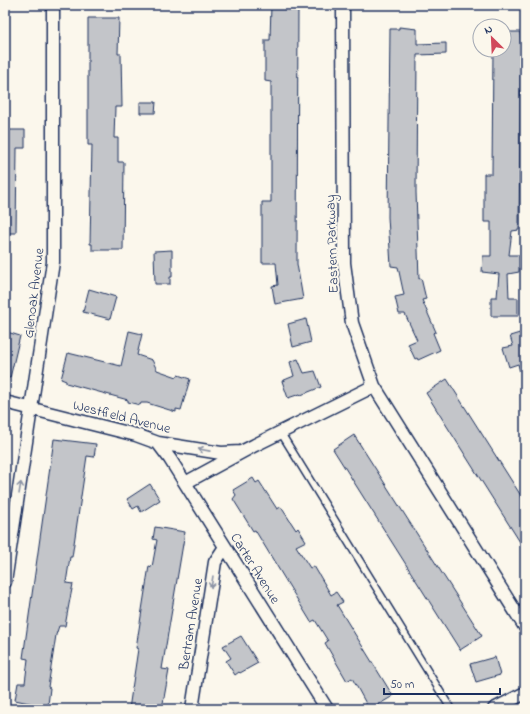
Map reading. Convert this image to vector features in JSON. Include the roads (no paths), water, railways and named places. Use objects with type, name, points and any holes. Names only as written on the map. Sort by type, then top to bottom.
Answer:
[{"type":"street","name":"Glenoak Avenue","points":[[5,582],[53,262],[53,5]]},
{"type":"street","name":"Eastern Parkway","points":[[343,5],[344,263],[352,323],[374,386],[525,627]]},
{"type":"street","name":"Westfield Avenue","points":[[5,402],[136,435],[158,443],[222,453],[241,452],[374,386]]},
{"type":"street","name":"Carter Avenue","points":[[158,443],[186,483],[327,709]]},
{"type":"street","name":"Westfield Avenue","points":[[186,483],[255,445]]},
{"type":"street","name":"Bertram Avenue","points":[[192,709],[215,562],[225,547]]},
{"type":"street","points":[[494,709],[525,692]]},
{"type":"lane","points":[[281,433],[451,709]]}]
